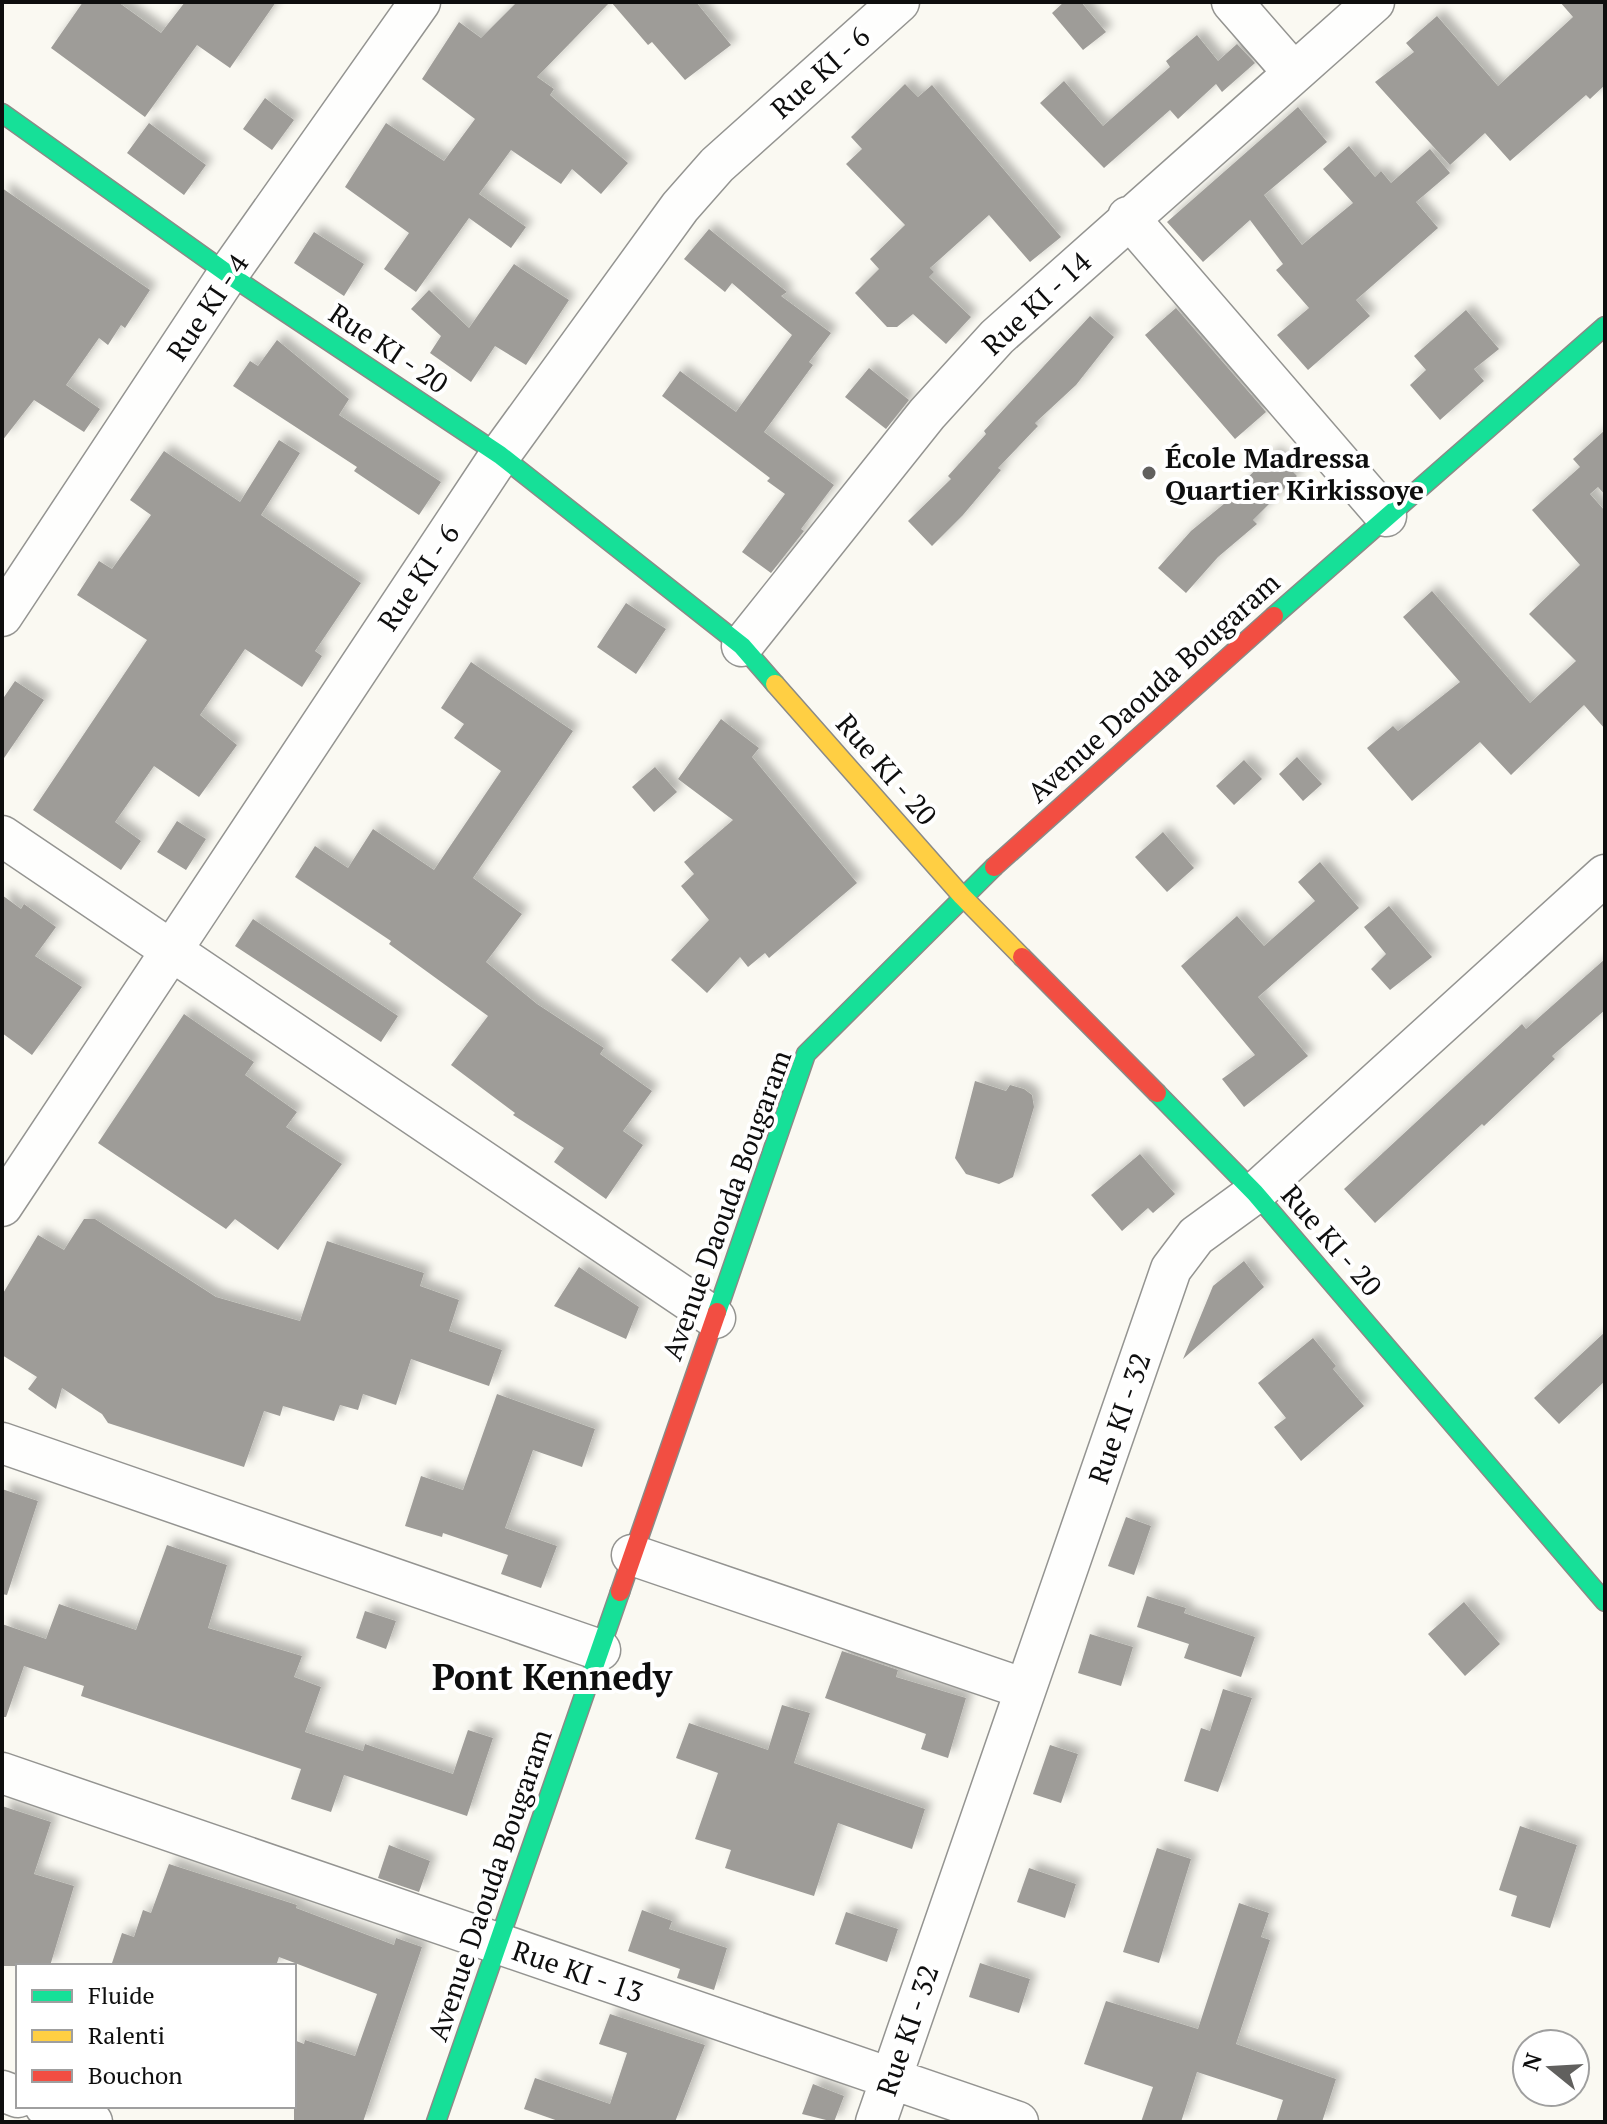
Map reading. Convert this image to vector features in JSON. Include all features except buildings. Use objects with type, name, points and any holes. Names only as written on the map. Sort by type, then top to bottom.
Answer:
[{"type":"street","name":"Rue KI - 4","points":[[2,616],[228,274],[420,2]]},
{"type":"street","name":"Rue KI - 6","points":[[2,1206],[500,455],[680,207],[717,165],[899,2]]},
{"type":"street","points":[[1232,2],[1293,72]]},
{"type":"street","name":"Rue KI - 14","points":[[742,646],[927,414],[997,337],[1128,217],[1374,2]]},
{"type":"street","name":"Rue KI - 20","points":[[2,113],[228,274],[500,455],[742,646],[962,896],[1255,1193],[1605,1602]]},
{"type":"street","points":[[1128,217],[1386,516]]},
{"type":"street","name":"Avenue Daouda Bougaram","points":[[436,2122],[806,1054],[962,896],[1386,516],[1601,337]]},
{"type":"street","points":[[2,836],[715,1318]]},
{"type":"street","name":"Rue KI - 32","points":[[876,2122],[1171,1269],[1196,1236],[1255,1193],[1605,875]]},
{"type":"street","points":[[2,1443],[600,1650]]},
{"type":"street","points":[[632,1555],[1025,1689]]},
{"type":"street","name":"Rue KI - 13","points":[[2,1773],[1018,2122]]},
{"type":"street","points":[[51,2108],[92,2122]]},
{"type":"traffic: fast","points":[[2,113],[228,274],[500,455],[742,646],[775,684]]},
{"type":"traffic: fast","points":[[1274,616],[1605,326]]},
{"type":"traffic: fast","points":[[717,1312],[806,1054],[994,867]]},
{"type":"traffic: fast","points":[[1157,1093],[1255,1193],[1605,1602]]},
{"type":"traffic: fast","points":[[436,2122],[620,1592]]},
{"type":"traffic: slow","points":[[775,684],[962,896],[1022,957]]},
{"type":"traffic: jam","points":[[994,867],[1274,616]]},
{"type":"traffic: jam","points":[[1022,957],[1157,1093]]},
{"type":"traffic: jam","points":[[620,1592],[717,1312]]},
{"type":"place","name":"École Madressa Quartier Kirkissoye","points":[[1149,473]]},
{"type":"district","name":"Pont Kennedy","points":[[552,1676]]}]
